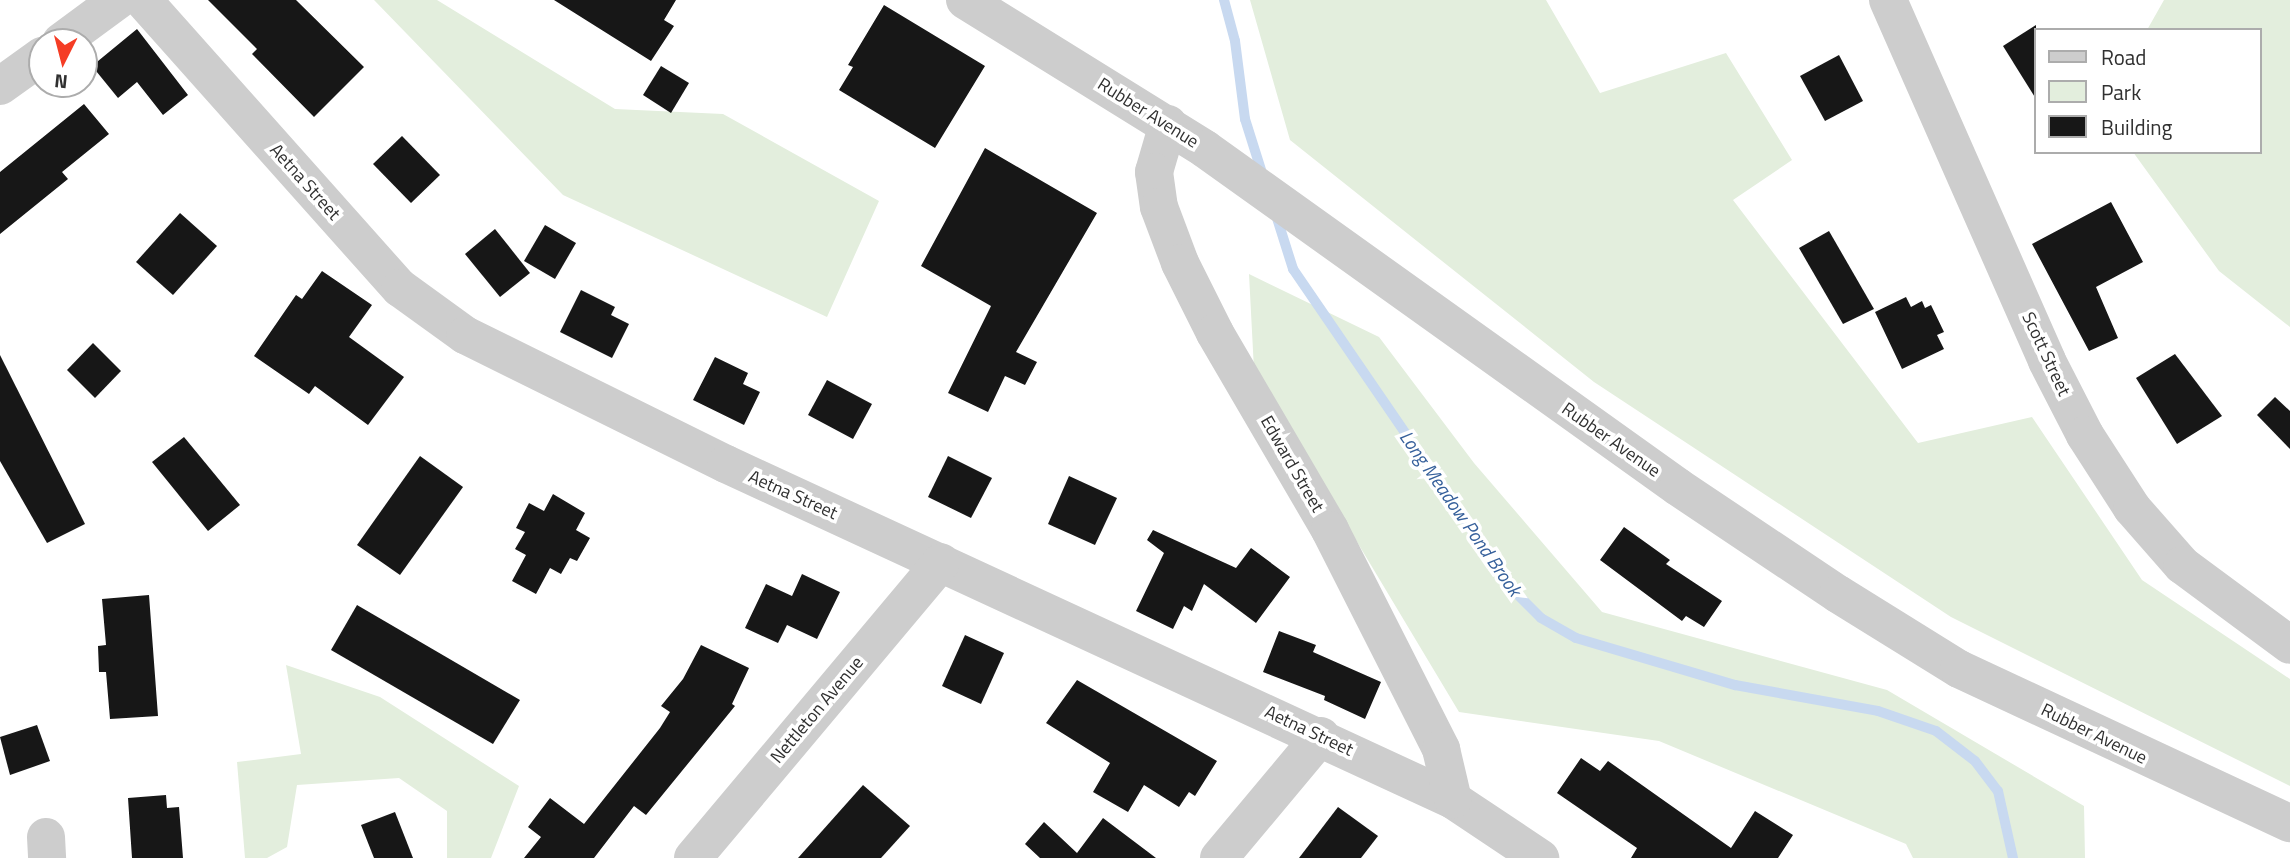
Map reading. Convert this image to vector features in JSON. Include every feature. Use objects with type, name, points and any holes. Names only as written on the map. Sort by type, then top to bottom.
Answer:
[{"type":"street","points":[[80,28],[118,0]]},
{"type":"street","name":"Aetna Street","points":[[143,0],[400,288],[465,335],[726,464],[1321,736],[1453,800],[1540,858]]},
{"type":"street","name":"Rubber Avenue","points":[[965,0],[1168,124],[1678,487],[1959,669],[2144,759],[2290,823]]},
{"type":"street","name":"Scott Street","points":[[1888,0],[2047,361],[2085,435],[2132,508],[2182,565],[2290,645]]},
{"type":"street","points":[[0,86],[28,66]]},
{"type":"street","name":"Edward Street","points":[[1168,124],[1154,172],[1159,207],[1180,263],[1349,567],[1441,749],[1453,800]]},
{"type":"street","name":"Nettleton Avenue","points":[[693,858],[941,562]]},
{"type":"street","points":[[1219,858],[1321,736]]},
{"type":"green space","points":[[374,0],[437,0],[615,109],[723,114],[879,201],[827,317],[563,195]]},
{"type":"green space","points":[[1250,0],[1546,0],[1600,93],[1726,53],[1792,160],[1733,200],[1918,443],[2032,417],[2142,580],[2290,679],[2290,786],[1951,617],[1594,382],[1290,140]]},
{"type":"green space","points":[[2164,0],[2290,0],[2290,327],[2219,271],[2134,154],[2262,154],[2262,28],[2148,28]]},
{"type":"green space","points":[[1249,274],[1379,337],[1474,463],[1602,612],[1887,690],[2084,806],[2085,858],[1913,858],[1906,844],[1659,741],[1459,712],[1254,370]]},
{"type":"green space","points":[[286,665],[380,697],[519,786],[491,858],[447,858],[447,811],[399,778],[297,785],[287,847],[267,858],[245,858],[237,762],[301,754]]},
{"type":"building","points":[[208,0],[296,0],[364,67],[314,117],[252,54],[257,49]]},
{"type":"building","points":[[554,0],[676,0],[664,20],[674,26],[651,61]]},
{"type":"building","points":[[884,5],[985,66],[935,148],[839,90],[853,67],[848,65]]},
{"type":"building","points":[[2036,25],[2035,97],[2003,46]]},
{"type":"building","points":[[137,29],[188,95],[163,115],[137,82],[118,98],[98,73],[98,61]]},
{"type":"building","points":[[1839,55],[1863,101],[1825,121],[1800,76]]},
{"type":"building","points":[[661,66],[689,83],[671,113],[643,95]]},
{"type":"building","points":[[84,104],[109,134],[62,172],[68,179],[0,234],[0,172]]},
{"type":"building","points":[[402,136],[440,175],[411,203],[373,164]]},
{"type":"building","points":[[985,148],[1097,213],[1016,352],[1037,362],[1025,385],[1005,376],[988,412],[948,393],[991,306],[921,266]]},
{"type":"building","points":[[2111,202],[2143,262],[2096,287],[2118,338],[2089,351],[2032,244]]},
{"type":"building","points":[[180,213],[217,246],[173,295],[136,262]]},
{"type":"building","points":[[545,225],[576,243],[555,279],[524,261]]},
{"type":"building","points":[[495,229],[530,273],[500,297],[465,254]]},
{"type":"building","points":[[1829,231],[1874,309],[1843,324],[1799,248]]},
{"type":"building","points":[[322,271],[372,305],[349,337],[404,377],[368,425],[315,386],[309,394],[254,356],[296,295],[302,299]]},
{"type":"building","points":[[581,290],[615,307],[611,315],[629,324],[612,358],[560,332]]},
{"type":"building","points":[[1906,297],[1911,307],[1922,301],[1925,308],[1931,305],[1944,332],[1937,335],[1944,349],[1902,369],[1875,312]]},
{"type":"building","points":[[93,343],[121,371],[95,398],[67,370]]},
{"type":"building","points":[[2175,354],[2222,416],[2177,444],[2136,378]]},
{"type":"building","points":[[0,355],[85,524],[47,543],[0,461]]},
{"type":"building","points":[[715,357],[748,373],[743,384],[760,392],[744,425],[693,400]]},
{"type":"building","points":[[827,380],[872,404],[853,439],[808,415]]},
{"type":"building","points":[[2275,397],[2290,411],[2290,449],[2257,415]]},
{"type":"building","points":[[184,437],[240,505],[208,531],[152,462]]},
{"type":"building","points":[[420,456],[463,487],[400,575],[357,545]]},
{"type":"building","points":[[948,456],[992,478],[971,518],[928,497]]},
{"type":"building","points":[[1069,476],[1117,498],[1095,545],[1048,524]]},
{"type":"building","points":[[553,494],[585,513],[576,530],[590,538],[577,561],[570,558],[561,574],[550,568],[536,594],[512,581],[526,555],[515,549],[525,532],[516,528],[529,503],[544,511]]},
{"type":"building","points":[[1624,527],[1670,560],[1666,564],[1722,601],[1704,627],[1686,616],[1682,621],[1600,560]]},
{"type":"building","points":[[1153,530],[1236,568],[1251,548],[1290,577],[1256,623],[1204,584],[1192,611],[1184,606],[1173,629],[1136,611],[1164,553],[1147,540]]},
{"type":"building","points":[[802,574],[840,592],[817,639],[787,625],[778,643],[745,628],[766,584],[792,596]]},
{"type":"building","points":[[149,595],[158,716],[110,719],[106,672],[99,672],[98,646],[106,645],[102,599]]},
{"type":"building","points":[[357,605],[520,700],[493,744],[331,650]]},
{"type":"building","points":[[1279,631],[1316,645],[1313,652],[1381,682],[1365,719],[1324,700],[1325,696],[1263,672]]},
{"type":"building","points":[[965,635],[1004,653],[981,704],[942,686]]},
{"type":"building","points":[[701,645],[749,668],[732,704],[735,706],[646,815],[634,806],[594,858],[524,858],[541,837],[528,827],[550,798],[584,824],[660,728],[670,712],[661,706],[683,679]]},
{"type":"building","points":[[1077,680],[1217,761],[1195,796],[1189,792],[1179,807],[1144,785],[1128,812],[1093,792],[1110,763],[1046,723]]},
{"type":"building","points":[[37,725],[50,761],[10,775],[0,737]]},
{"type":"building","points":[[1581,758],[1600,771],[1608,761],[1731,848],[1755,811],[1793,835],[1778,858],[1631,858],[1637,848],[1557,793]]},
{"type":"building","points":[[863,785],[910,826],[881,858],[798,858]]},
{"type":"building","points":[[166,795],[167,808],[179,807],[183,858],[132,858],[128,798]]},
{"type":"building","points":[[1338,807],[1378,836],[1361,858],[1299,858]]},
{"type":"building","points":[[395,812],[413,858],[374,858],[361,825]]},
{"type":"building","points":[[1103,818],[1156,858],[1040,858],[1025,844],[1044,822],[1077,853]]},
{"type":"waterway","name":"Long Meadow Pond Brook","points":[[1224,0],[1235,41],[1245,119],[1263,176]]},
{"type":"waterway","name":"Long Meadow Pond Brook","points":[[1276,215],[1293,269],[1512,589],[1541,618],[1576,638],[1735,685],[1878,711],[1936,731],[1975,761],[1998,791],[2013,858]]}]
